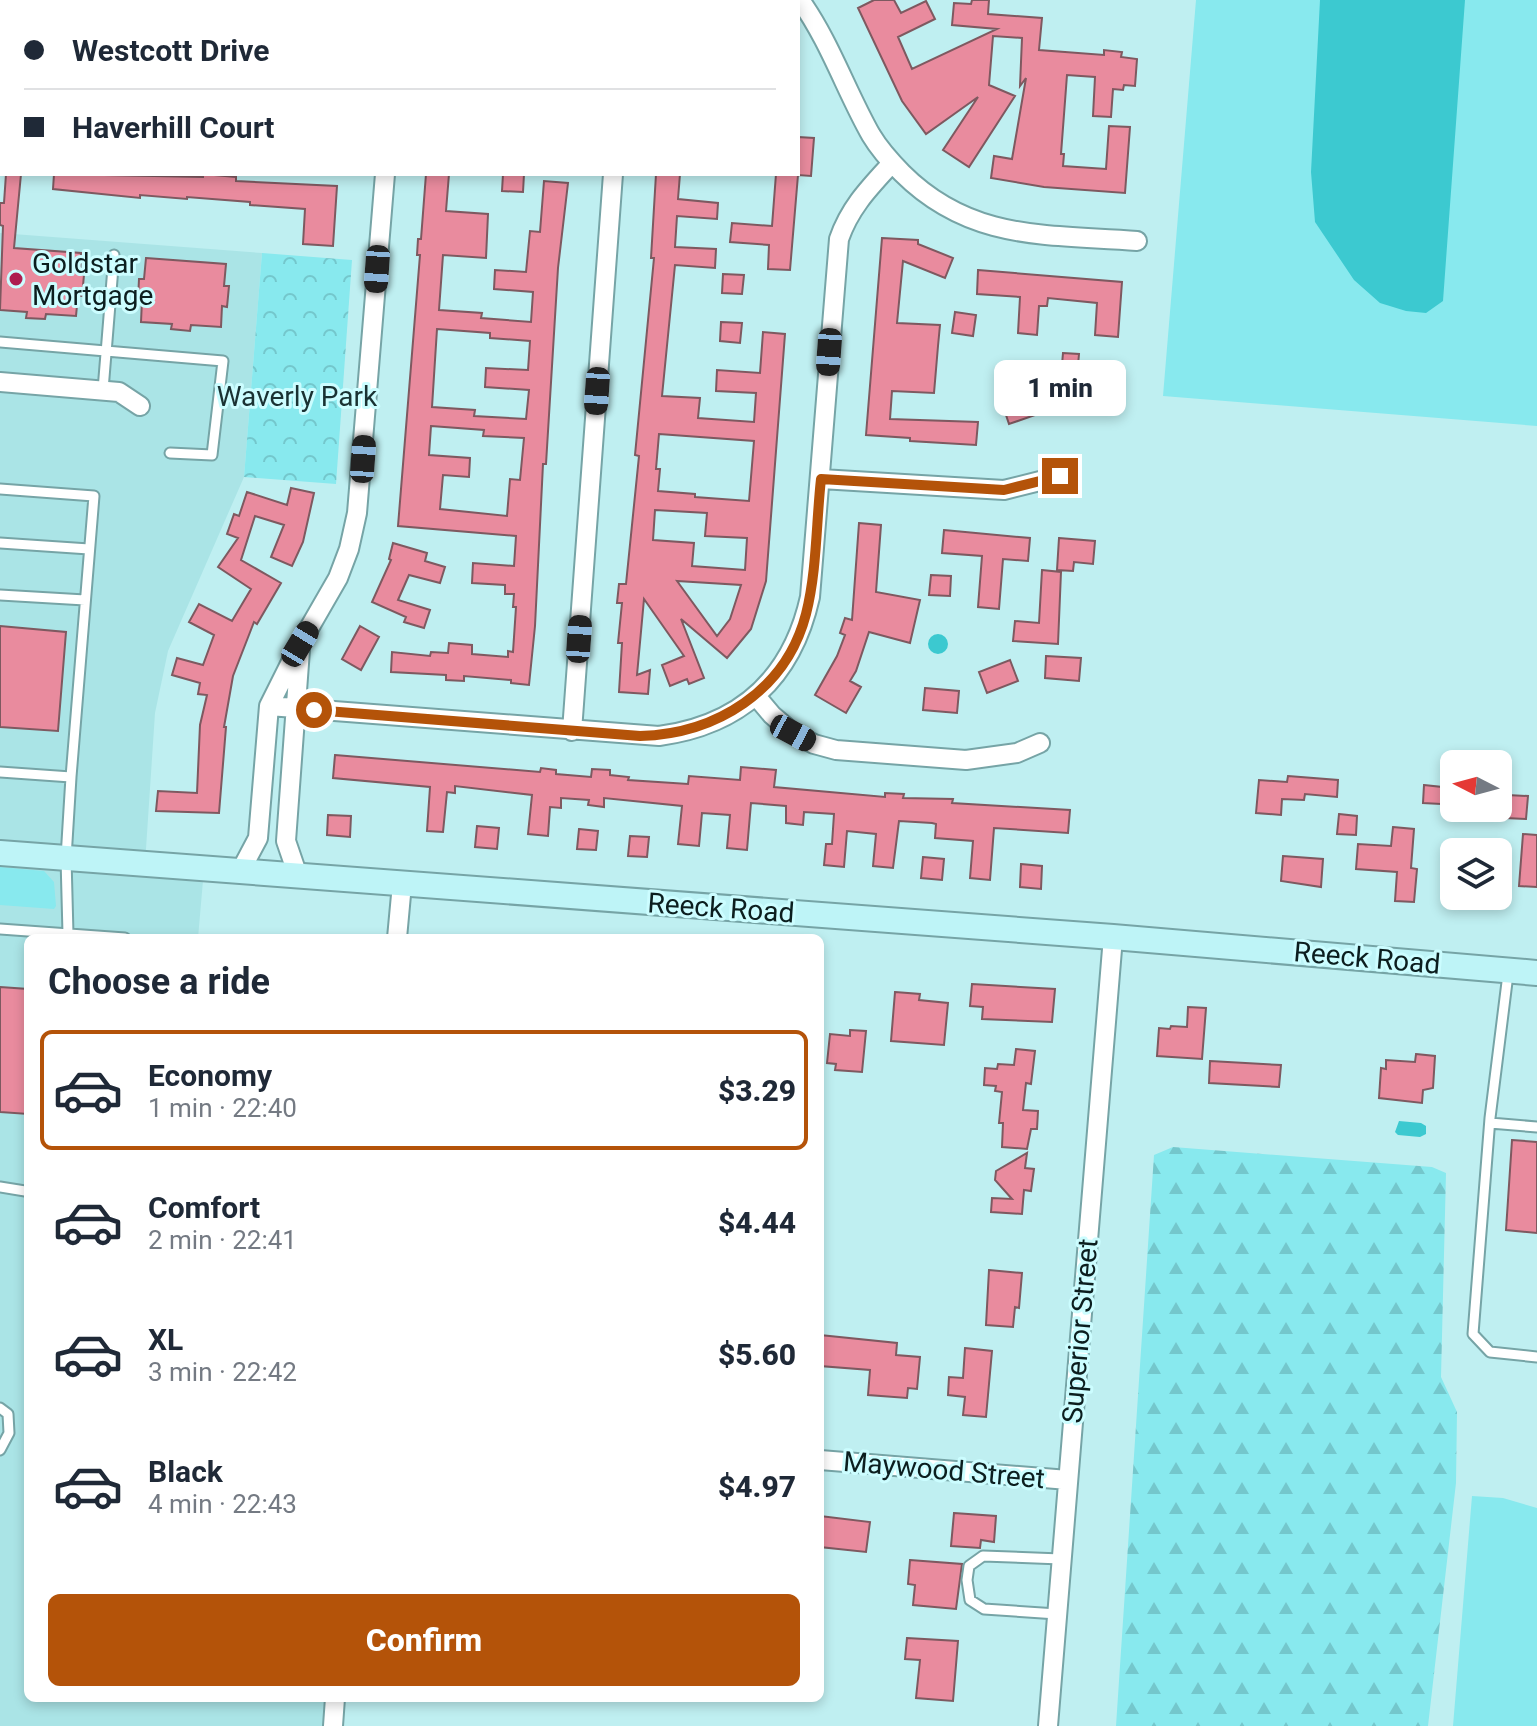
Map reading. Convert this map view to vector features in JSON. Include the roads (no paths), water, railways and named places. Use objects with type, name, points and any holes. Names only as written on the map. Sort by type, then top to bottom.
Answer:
[{"type":"street","points":[[800,0],[818,26],[871,134],[892,163],[932,199],[983,225],[1020,232],[1137,241]]},
{"type":"street","points":[[269,706],[640,736],[676,733],[717,721],[756,696],[775,678],[793,647],[810,597],[839,239],[857,201],[892,163]]},
{"type":"street","points":[[240,872],[258,838],[269,706],[338,578],[349,549],[357,513],[385,176]]},
{"type":"street","points":[[572,731],[613,176]]},
{"type":"street","points":[[0,382],[119,392],[140,406]]},
{"type":"street","points":[[821,479],[1004,490],[1060,476]]},
{"type":"street","points":[[298,876],[286,841],[300,644]]},
{"type":"street","points":[[756,696],[793,733],[814,744],[836,750],[966,760],[1017,753],[1040,743]]},
{"type":"street","name":"Reeck Road","points":[[0,853],[1113,937],[1537,973]]},
{"type":"street","points":[[397,934],[402,884]]},
{"type":"street","name":"Superior Street","points":[[1048,1726],[1113,937]]},
{"type":"street","name":"Maywood Street","points":[[824,1460],[1068,1480]]},
{"type":"street","points":[[333,1726],[335,1702]]},
{"type":"lane","points":[[103,390],[114,255]]},
{"type":"lane","points":[[0,342],[223,361],[212,455],[170,453]]},
{"type":"lane","points":[[0,489],[94,496],[66,858],[74,934]]},
{"type":"lane","points":[[0,543],[89,549]]},
{"type":"lane","points":[[0,595],[85,600]]},
{"type":"lane","points":[[0,772],[71,777]]},
{"type":"lane","points":[[0,929],[62,934]]},
{"type":"lane","points":[[1508,971],[1490,1123],[1473,1334],[1490,1352],[1537,1357]]},
{"type":"lane","points":[[1490,1123],[1537,1127]]},
{"type":"lane","points":[[0,1187],[24,1191]]},
{"type":"lane","points":[[0,1408],[8,1414],[9,1433],[0,1450]]},
{"type":"lane","points":[[1057,1614],[984,1609],[970,1600],[967,1580],[969,1566],[983,1556],[1061,1559]]},
{"type":"place","name":"Goldstar Mortgage","points":[[16,279]]},
{"type":"park label","name":"Waverly Park","points":[[297,396]]}]
